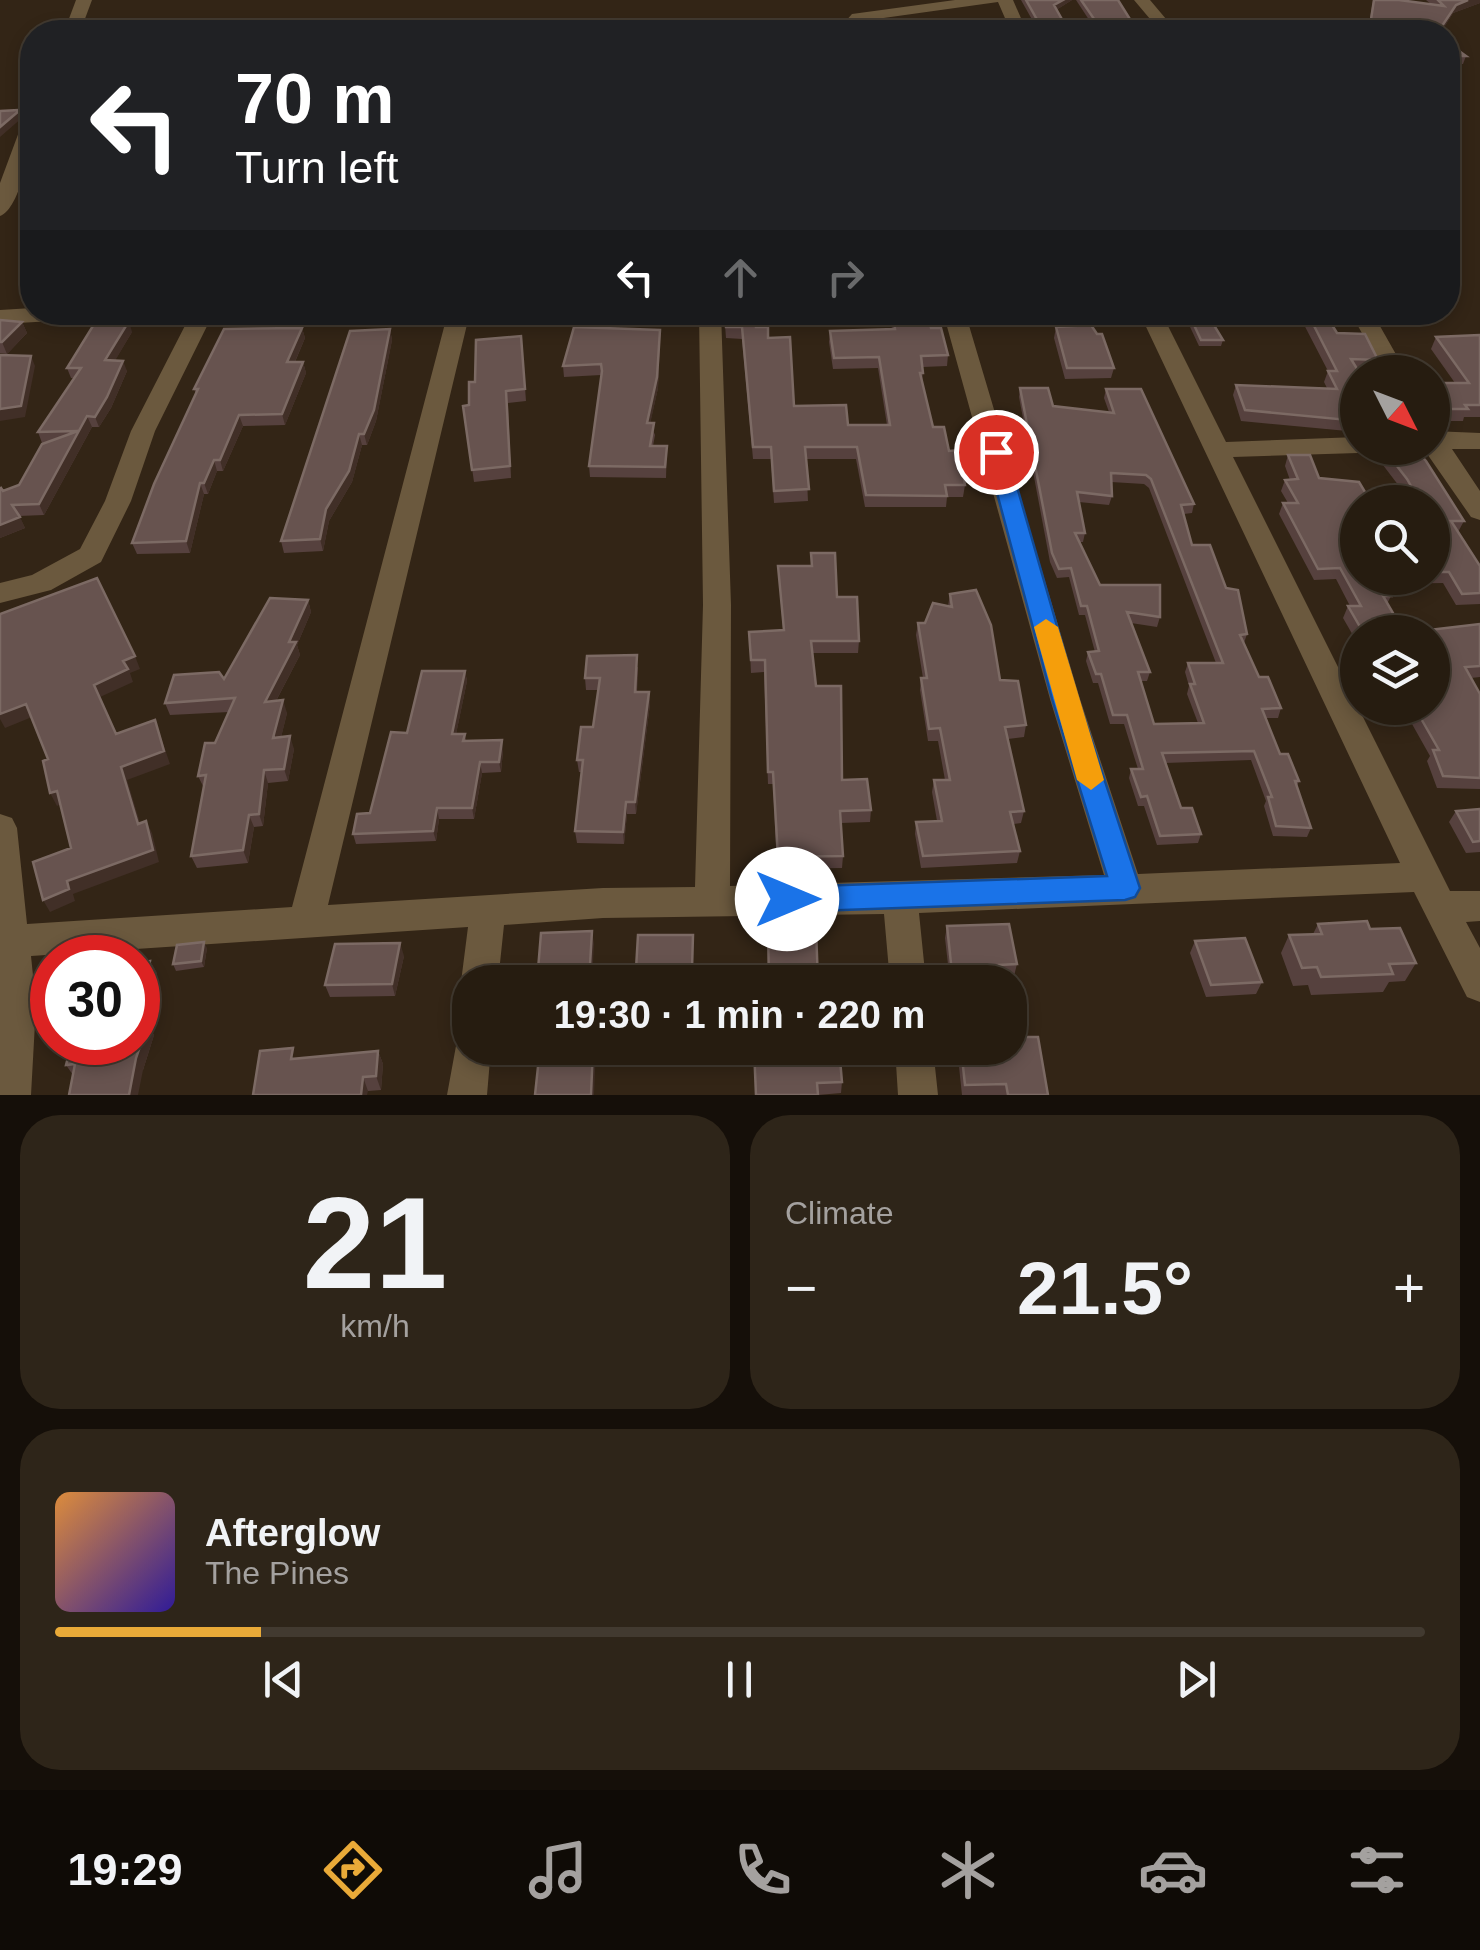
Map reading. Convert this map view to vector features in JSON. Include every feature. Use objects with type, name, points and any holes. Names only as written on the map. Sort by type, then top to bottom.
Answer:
[{"type":"street","points":[[853,20],[992,0]]},
{"type":"street","points":[[1142,0],[1158,20]]},
{"type":"street","points":[[0,210],[20,140]]},
{"type":"street","points":[[0,594],[41,583],[90,555],[118,501],[143,431],[196,325]]},
{"type":"street","points":[[307,920],[456,325]]},
{"type":"street","points":[[710,325],[716,605],[712,900]]},
{"type":"street","points":[[958,325],[1065,699],[1125,888]]},
{"type":"street","points":[[1156,325],[1480,986]]},
{"type":"street","points":[[1369,325],[1385,355]]},
{"type":"street","points":[[1450,441],[1480,441]]},
{"type":"street","points":[[1217,450],[1340,446]]},
{"type":"street","points":[[1449,465],[1480,510]]},
{"type":"street","points":[[0,828],[14,940],[9,1014],[11,1095]]},
{"type":"street","points":[[14,940],[488,910],[1125,888],[1431,892],[1480,906]]},
{"type":"street","points":[[900,898],[906,965]]},
{"type":"street","points":[[482,965],[488,910]]},
{"type":"street","points":[[467,1095],[470,1065]]},
{"type":"street","points":[[915,1065],[918,1095]]},
{"type":"building","points":[[1026,0],[1063,0],[1054,5],[1062,20],[1037,20]]},
{"type":"building","points":[[1081,0],[1118,0],[1130,20],[1095,20]]},
{"type":"building","points":[[1374,0],[1444,6],[1438,0],[1468,0],[1456,5],[1446,20],[1371,20]]},
{"type":"building","points":[[20,110],[0,127],[0,111]]},
{"type":"building","points":[[0,320],[20,322],[20,324],[0,342]]},
{"type":"building","points":[[94,325],[127,325],[105,360],[123,361],[95,417],[87,416],[39,504],[12,505],[20,517],[0,525],[0,489],[19,485],[42,444],[78,431],[38,432],[81,368],[67,368]]},
{"type":"building","points":[[756,325],[768,327],[768,338],[790,337],[794,406],[846,405],[848,425],[890,425],[879,357],[834,358],[830,331],[895,329],[894,325],[941,328],[948,355],[921,356],[920,373],[933,427],[944,427],[949,451],[959,450],[965,485],[945,485],[947,496],[866,495],[857,447],[805,447],[809,489],[774,491],[771,447],[753,447],[742,327],[726,327]]},
{"type":"building","points":[[1091,325],[1097,334],[1102,334],[1114,368],[1067,368],[1056,327]]},
{"type":"building","points":[[1194,325],[1214,325],[1223,340],[1201,340]]},
{"type":"building","points":[[1314,325],[1332,325],[1337,333],[1365,334],[1376,355],[1340,355],[1340,419],[1245,410],[1236,385],[1337,389],[1328,371],[1337,371]]},
{"type":"building","points":[[574,327],[660,330],[657,377],[647,423],[654,423],[650,446],[667,446],[665,467],[589,466],[602,371],[601,364],[563,366]]},
{"type":"building","points":[[302,328],[287,362],[303,362],[282,414],[239,415],[220,460],[214,460],[204,483],[200,483],[186,541],[132,543],[154,484],[198,389],[194,389],[224,329]]},
{"type":"building","points":[[390,329],[374,410],[364,434],[359,434],[349,471],[326,509],[320,539],[281,541],[350,331]]},
{"type":"building","points":[[1480,335],[1480,405],[1450,409],[1450,383],[1469,383],[1436,337]]},
{"type":"building","points":[[521,336],[525,389],[506,391],[510,466],[472,470],[463,406],[469,405],[469,382],[475,382],[476,340]]},
{"type":"building","points":[[0,355],[31,356],[21,406],[0,409]]},
{"type":"building","points":[[1020,388],[1048,388],[1053,406],[1114,413],[1106,389],[1141,389],[1194,504],[1181,505],[1192,545],[1210,545],[1226,588],[1238,590],[1247,634],[1240,635],[1259,677],[1268,677],[1281,708],[1262,709],[1280,754],[1288,754],[1311,828],[1276,826],[1268,797],[1272,797],[1254,751],[1162,753],[1181,808],[1192,808],[1201,834],[1160,836],[1147,796],[1141,797],[1131,769],[1143,769],[1127,715],[1113,715],[1101,674],[1096,674],[1088,652],[1099,651],[1087,606],[1081,606],[1071,568],[1059,569],[1052,553]],"holes":[[[1111,473],[1146,475],[1151,479],[1223,663],[1188,663],[1195,684],[1190,684],[1204,723],[1154,724],[1138,672],[1150,672],[1127,612],[1160,617],[1160,585],[1100,585],[1075,533],[1085,533],[1077,492],[1112,496]]]},
{"type":"building","points":[[1288,455],[1310,455],[1319,478],[1361,485],[1340,485],[1340,568],[1318,569],[1283,503],[1298,503],[1285,480],[1298,479]]},
{"type":"building","points":[[1396,465],[1429,465],[1441,485],[1410,485]]},
{"type":"building","points":[[1450,499],[1464,521],[1451,521],[1480,566],[1480,593],[1462,594],[1450,574]]},
{"type":"building","points":[[811,553],[835,553],[837,597],[857,597],[859,641],[811,641],[816,686],[841,686],[842,780],[867,779],[871,810],[840,811],[843,856],[778,857],[773,772],[768,772],[765,660],[751,660],[749,632],[784,630],[778,566],[812,566]]},
{"type":"building","points":[[97,578],[135,656],[123,661],[128,669],[94,685],[116,734],[155,720],[164,751],[121,767],[138,824],[146,821],[153,850],[67,881],[69,889],[43,900],[33,862],[71,848],[57,791],[50,793],[43,761],[48,759],[26,704],[0,714],[0,614]]},
{"type":"building","points":[[976,590],[991,625],[1000,680],[1018,681],[1026,725],[1005,727],[1024,811],[1010,812],[1020,851],[923,856],[916,822],[942,821],[934,780],[950,780],[940,728],[929,729],[921,678],[927,678],[918,623],[925,623],[933,603],[952,607],[950,594]]},
{"type":"building","points":[[1355,595],[1390,595],[1383,596],[1394,615],[1353,615],[1348,606],[1361,606]]},
{"type":"building","points":[[270,598],[308,600],[289,642],[296,642],[265,702],[283,700],[273,738],[290,736],[284,769],[264,770],[259,814],[249,815],[243,850],[191,856],[206,775],[198,776],[205,743],[215,743],[235,698],[165,703],[174,675],[219,672],[224,679]]},
{"type":"building","points":[[1480,624],[1480,666],[1465,667],[1480,694],[1480,778],[1443,776],[1433,750],[1439,750],[1425,725],[1450,725],[1450,628]]},
{"type":"building","points":[[637,655],[635,692],[649,692],[635,802],[626,802],[623,832],[575,831],[583,760],[577,760],[581,727],[593,727],[600,678],[585,678],[587,656]]},
{"type":"building","points":[[422,671],[465,671],[452,734],[465,734],[463,741],[502,740],[499,762],[480,762],[472,808],[437,808],[433,831],[353,834],[357,814],[370,813],[391,732],[407,733]]},
{"type":"building","points":[[1480,809],[1480,841],[1473,842],[1456,811]]},
{"type":"building","points":[[1367,921],[1370,929],[1400,928],[1416,963],[1389,964],[1393,974],[1321,977],[1317,967],[1302,968],[1289,935],[1322,934],[1318,924]]},
{"type":"building","points":[[1009,924],[1017,964],[951,965],[947,926]]},
{"type":"building","points":[[768,929],[816,929],[817,965],[769,965]]},
{"type":"building","points":[[592,931],[590,965],[538,965],[541,933]]},
{"type":"building","points":[[638,935],[693,935],[692,965],[636,965]]},
{"type":"building","points":[[1245,938],[1262,982],[1211,985],[1195,941]]},
{"type":"building","points":[[204,942],[201,961],[173,964],[177,945]]},
{"type":"building","points":[[400,943],[392,984],[325,985],[335,944]]},
{"type":"building","points":[[1027,1037],[1038,1037],[1048,1095],[1008,1095],[1006,1084],[965,1085],[963,1065],[1027,1065]]},
{"type":"building","points":[[293,1048],[291,1059],[378,1051],[376,1076],[363,1077],[361,1095],[253,1095],[260,1051]]},
{"type":"building","points":[[75,1065],[135,1065],[129,1095],[69,1095]]},
{"type":"building","points":[[538,1065],[592,1065],[591,1095],[535,1095]]},
{"type":"building","points":[[755,1065],[840,1065],[842,1082],[817,1083],[818,1095],[756,1095]]},
{"type":"slow traffic","points":[[1046,627],[1091,780]]},
{"type":"route","points":[[787,899],[1125,888],[1065,699],[996,452]]}]
